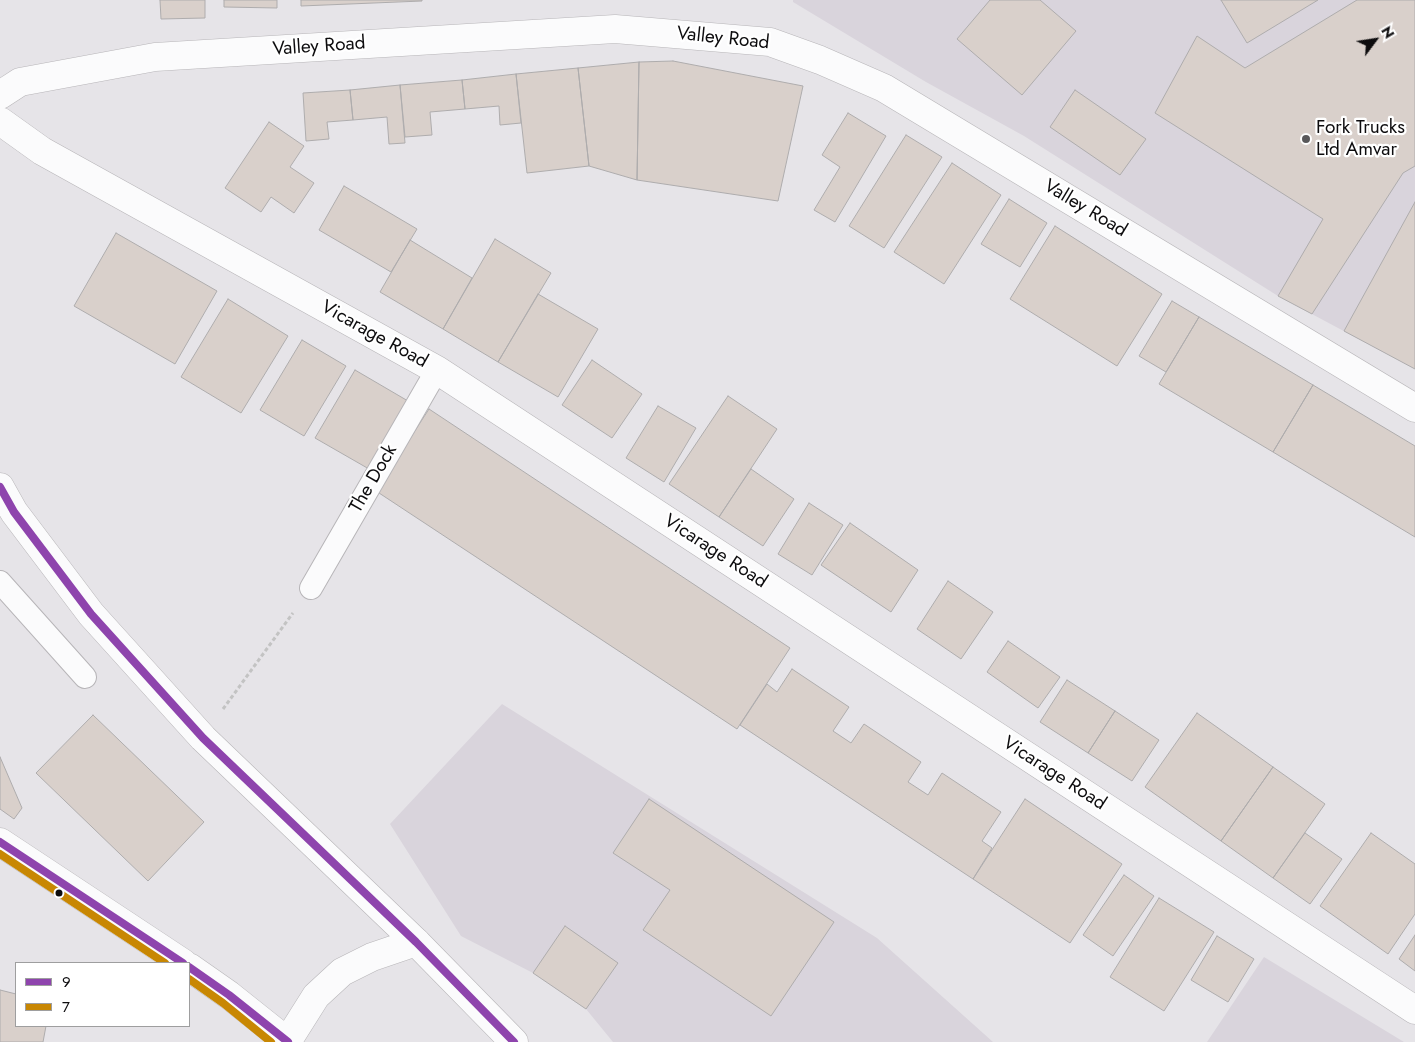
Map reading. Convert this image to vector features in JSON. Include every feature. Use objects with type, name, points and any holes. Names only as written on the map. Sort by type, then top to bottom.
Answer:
[{"type":"main road","name":"Valley Road","points":[[0,95],[20,82],[155,57],[615,29],[770,42],[820,60],[884,88],[1415,408]]},
{"type":"main road","name":"Vicarage Road","points":[[0,121],[42,151],[437,370],[1415,1010]]},
{"type":"main road","points":[[0,487],[14,512],[91,614],[202,738],[416,942],[514,1042]]},
{"type":"main road","points":[[0,842],[181,962]]},
{"type":"main road","points":[[190,968],[229,995],[287,1042],[316,996],[342,972],[372,957],[416,942]]},
{"type":"lane","name":"The Dock","points":[[311,588],[437,370]]},
{"type":"lane","points":[[0,582],[85,677]]},
{"type":"path","points":[[202,738],[311,588]]},
{"type":"shaded area","points":[[793,0],[1415,0],[1415,369],[1278,296],[1024,136],[926,82],[793,2]]},
{"type":"shaded area","points":[[502,704],[877,938],[993,1042],[613,1042],[586,1009],[533,973],[461,936],[390,824]]},
{"type":"shaded area","points":[[1264,957],[1404,1042],[1207,1042]]},
{"type":"building","points":[[160,0],[205,0],[205,18],[161,19]]},
{"type":"building","points":[[224,0],[277,0],[277,8],[224,7]]},
{"type":"building","points":[[301,0],[422,0],[422,1],[301,6]]},
{"type":"building","points":[[990,0],[1040,0],[1076,31],[1022,95],[957,39]]},
{"type":"building","points":[[1221,0],[1318,0],[1247,43]]},
{"type":"building","name":"Fork Trucks Ltd Amvar","points":[[1357,0],[1415,0],[1415,166],[1403,173],[1312,314],[1278,296],[1323,219],[1155,113],[1197,36],[1245,68]]},
{"type":"building","points":[[673,61],[803,86],[778,201],[637,180],[639,62]]},
{"type":"building","points":[[639,62],[637,180],[589,166],[578,68]]},
{"type":"building","points":[[578,68],[589,166],[527,173],[516,74]]},
{"type":"building","points":[[516,74],[521,123],[500,125],[499,106],[465,109],[462,80]]},
{"type":"building","points":[[462,80],[465,109],[430,112],[432,135],[405,137],[400,85]]},
{"type":"building","points":[[400,85],[405,143],[389,144],[387,117],[353,120],[350,90]]},
{"type":"building","points":[[350,90],[353,120],[327,122],[329,139],[306,141],[303,93]]},
{"type":"building","points":[[1075,90],[1146,139],[1120,175],[1050,127]]},
{"type":"building","points":[[848,113],[886,136],[835,222],[814,210],[840,167],[822,155]]},
{"type":"building","points":[[269,122],[304,146],[290,167],[314,183],[294,213],[271,197],[261,212],[225,188]]},
{"type":"building","points":[[906,135],[942,157],[884,248],[849,226]]},
{"type":"building","points":[[952,163],[1001,195],[944,284],[894,252]]},
{"type":"building","points":[[344,186],[417,229],[391,272],[319,230]]},
{"type":"building","points":[[1009,199],[1047,223],[1020,267],[981,244]]},
{"type":"building","points":[[1415,202],[1415,369],[1344,331]]},
{"type":"building","points":[[1055,226],[1162,294],[1117,366],[1010,299]]},
{"type":"building","points":[[116,233],[217,291],[175,364],[74,306]]},
{"type":"building","points":[[495,239],[551,273],[498,362],[443,329]]},
{"type":"building","points":[[410,240],[472,278],[443,329],[380,292]]},
{"type":"building","points":[[538,294],[598,329],[558,397],[498,362]]},
{"type":"building","points":[[228,299],[288,336],[241,413],[181,377]]},
{"type":"building","points":[[1172,301],[1199,317],[1166,372],[1139,356]]},
{"type":"building","points":[[1199,317],[1313,385],[1273,452],[1159,384]]},
{"type":"building","points":[[302,340],[346,366],[304,436],[260,410]]},
{"type":"building","points":[[592,360],[642,394],[612,438],[562,405]]},
{"type":"building","points":[[355,370],[408,401],[369,469],[315,438]]},
{"type":"building","points":[[1313,385],[1415,446],[1415,537],[1273,452]]},
{"type":"building","points":[[728,396],[777,429],[719,517],[669,484]]},
{"type":"building","points":[[658,406],[696,428],[664,482],[626,458]]},
{"type":"building","points":[[429,409],[790,648],[737,729],[376,491]]},
{"type":"building","points":[[751,469],[794,499],[763,546],[719,517]]},
{"type":"building","points":[[809,503],[843,525],[812,575],[778,554]]},
{"type":"building","points":[[850,523],[918,570],[891,612],[821,565]]},
{"type":"building","points":[[948,581],[993,612],[961,659],[917,629]]},
{"type":"building","points":[[1008,641],[1060,677],[1038,708],[987,672]]},
{"type":"building","points":[[792,669],[849,707],[833,731],[851,743],[864,724],[921,762],[908,782],[928,795],[942,773],[1001,812],[982,841],[992,848],[973,879],[740,725],[767,684],[777,692]]},
{"type":"building","points":[[1067,680],[1115,711],[1088,753],[1040,722]]},
{"type":"building","points":[[1115,711],[1159,740],[1132,781],[1088,753]]},
{"type":"building","points":[[1197,713],[1273,767],[1221,841],[1145,787]]},
{"type":"building","points":[[93,715],[204,822],[148,881],[36,773]]},
{"type":"building","points":[[0,757],[22,808],[14,819],[0,809]]},
{"type":"building","points":[[1273,767],[1325,804],[1273,878],[1221,841]]},
{"type":"building","points":[[649,799],[834,922],[771,1016],[643,930],[670,890],[613,853]]},
{"type":"building","points":[[1025,799],[1122,864],[1070,943],[973,879]]},
{"type":"building","points":[[1305,833],[1342,859],[1310,904],[1273,878]]},
{"type":"building","points":[[1371,833],[1415,864],[1415,914],[1388,954],[1320,906]]},
{"type":"building","points":[[1124,875],[1154,896],[1113,956],[1083,935]]},
{"type":"building","points":[[1159,898],[1214,932],[1164,1011],[1110,977]]},
{"type":"building","points":[[565,926],[618,963],[586,1009],[533,973]]},
{"type":"building","points":[[1415,935],[1415,971],[1399,959]]},
{"type":"building","points":[[1217,936],[1254,959],[1228,1002],[1191,980]]},
{"type":"building","points":[[0,990],[15,994],[15,1027],[46,1027],[43,1042],[0,1042]]},
{"type":"transit line","name":"9","points":[[0,487],[14,512],[91,614],[203,738],[416,942],[514,1042]]},
{"type":"transit line","name":"9","points":[[0,842],[181,962]]},
{"type":"transit line","name":"7","points":[[0,854],[163,962]]},
{"type":"transit line","name":"9","points":[[190,968],[229,995],[288,1042]]},
{"type":"transit line","name":"7","points":[[190,980],[223,1003],[271,1042]]},
{"type":"place","name":"Fork Trucks Ltd Amvar","points":[[1306,139]]}]
